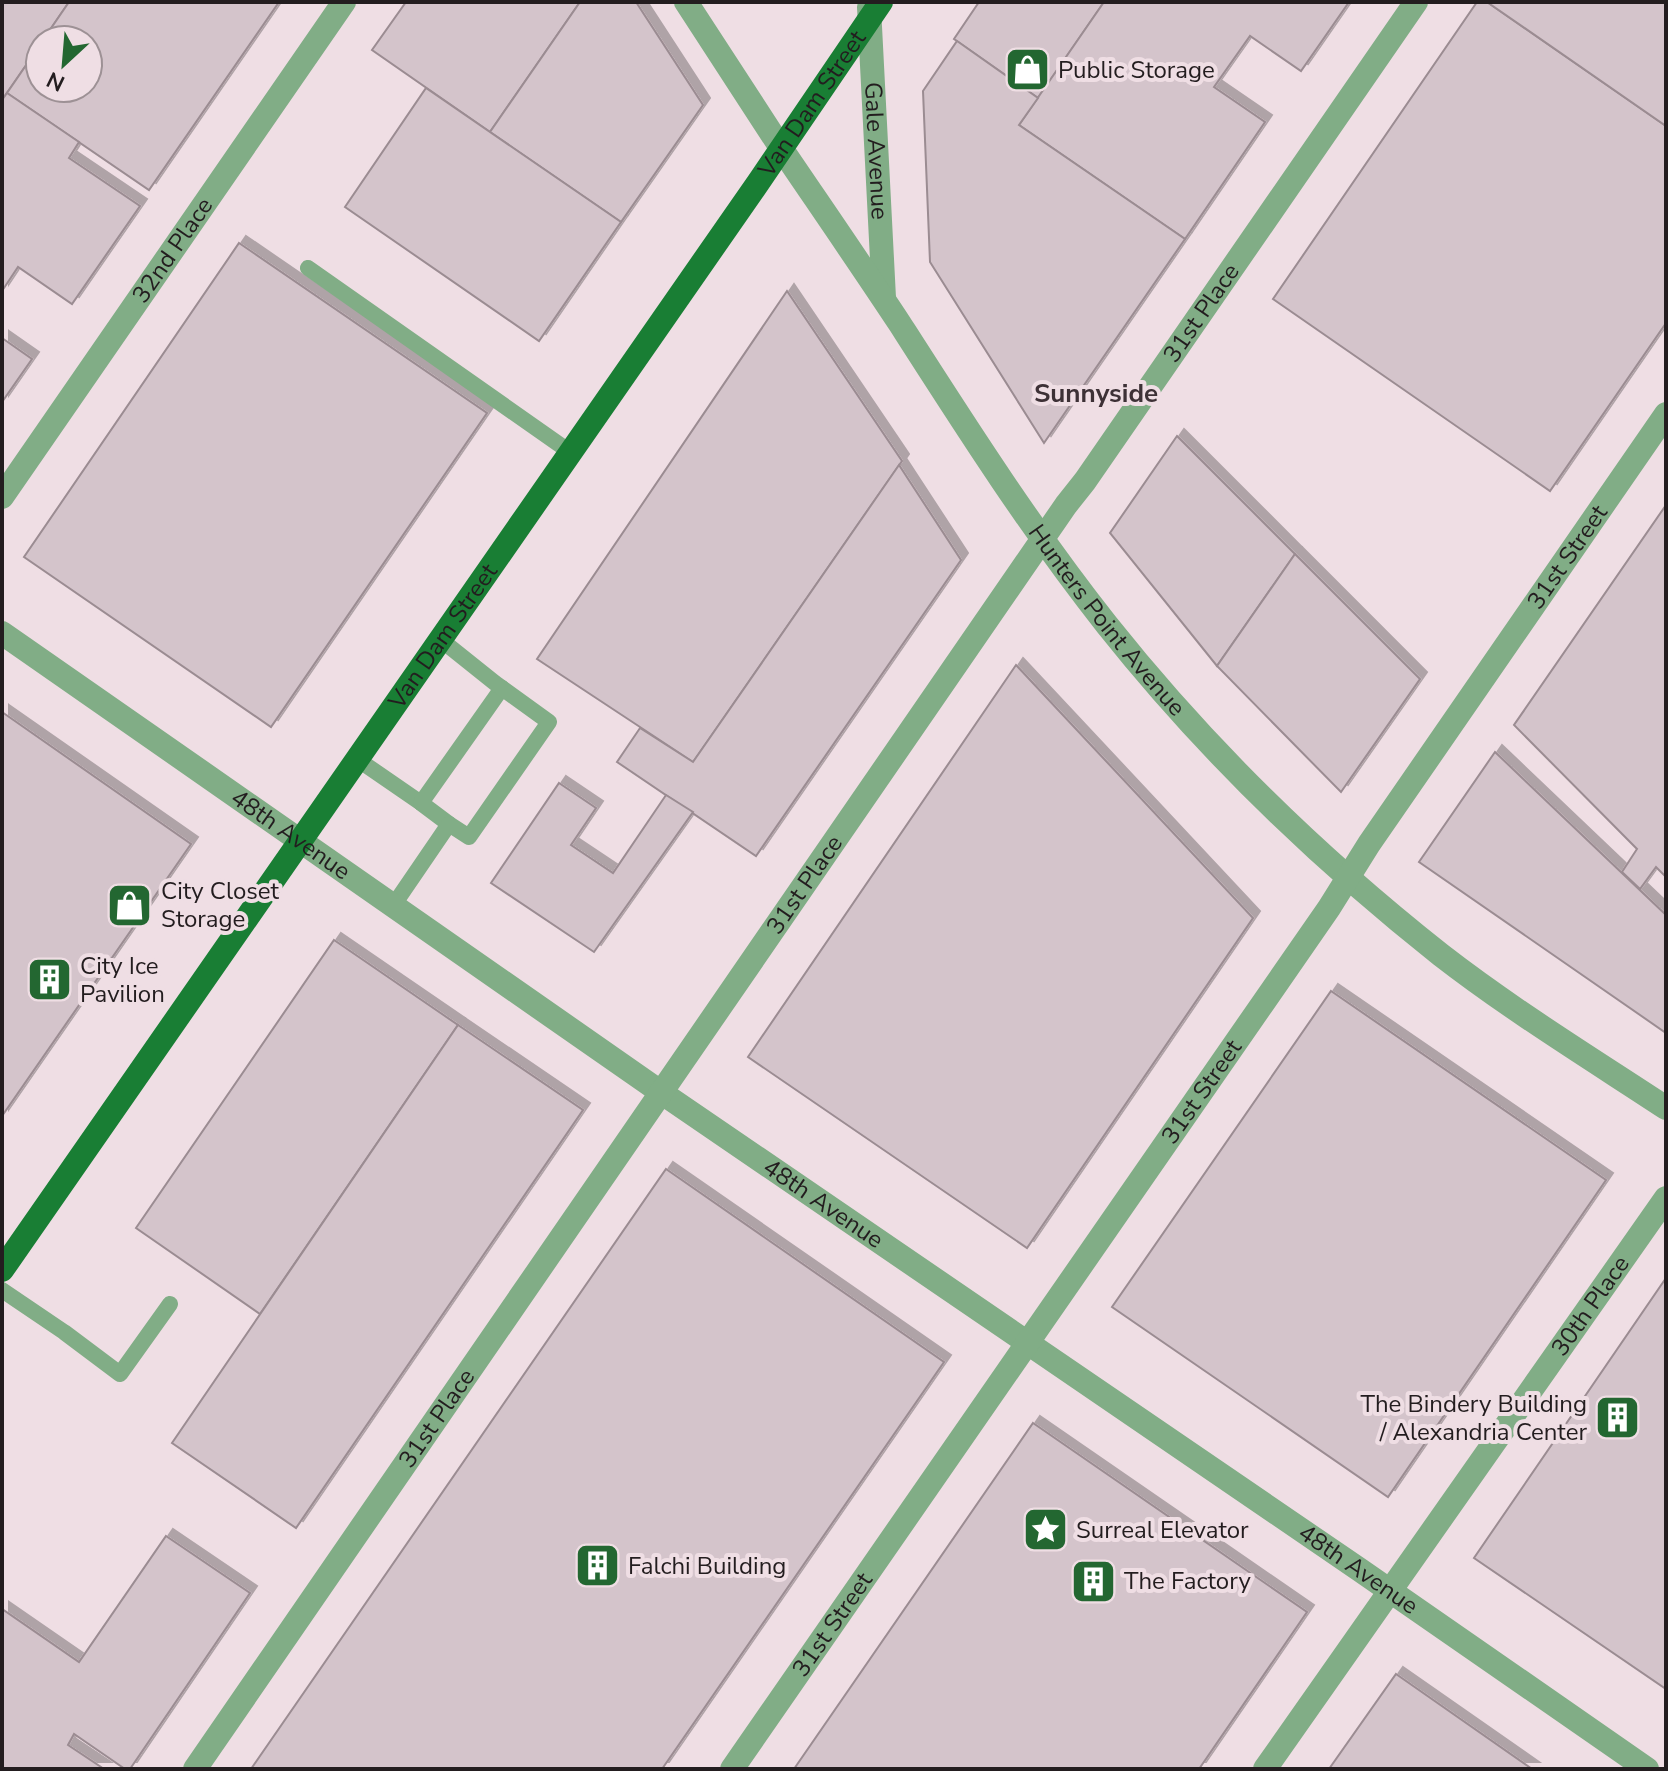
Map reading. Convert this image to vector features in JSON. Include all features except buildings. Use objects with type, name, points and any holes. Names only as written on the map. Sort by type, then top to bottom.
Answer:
[{"type":"main road","name":"Van Dam Street","points":[[2,1270],[781,148],[873,8]]},
{"type":"street","name":"32nd Place","points":[[2,497],[344,2]]},
{"type":"street","name":"Hunters Point Avenue","points":[[686,2],[1018,507],[1106,624],[1178,709],[1262,797],[1378,904],[1454,964],[1666,1108]]},
{"type":"street","name":"31st Place","points":[[195,1769],[1416,2]]},
{"type":"street","name":"Gale Avenue","points":[[873,8],[884,301]]},
{"type":"street","name":"31st Street","points":[[732,1769],[1313,931],[1369,844],[1666,414]]},
{"type":"street","name":"48th Avenue","points":[[2,633],[662,1093],[1647,1769]]},
{"type":"street","name":"30th Place","points":[[1265,1769],[1666,1198]]},
{"type":"lane","points":[[308,268],[570,452]]},
{"type":"lane","points":[[357,759],[469,837],[549,722],[440,639]]},
{"type":"lane","points":[[421,803],[502,688]]},
{"type":"lane","points":[[393,906],[449,824]]},
{"type":"lane","points":[[2,1290],[120,1374],[170,1304]]},
{"type":"place","name":"Public Storage","points":[[1027,70]]},
{"type":"place","name":"City Closet Storage","points":[[130,905]]},
{"type":"place","name":"City Ice Pavilion","points":[[49,980]]},
{"type":"place","name":"The Bindery Building / Alexandria Center","points":[[1618,1418]]},
{"type":"place","name":"Surreal Elevator","points":[[1045,1530]]},
{"type":"place","name":"Falchi Building","points":[[597,1566]]},
{"type":"place","name":"The Factory","points":[[1093,1581]]},
{"type":"district","name":"Sunnyside","points":[[1096,393]]}]
